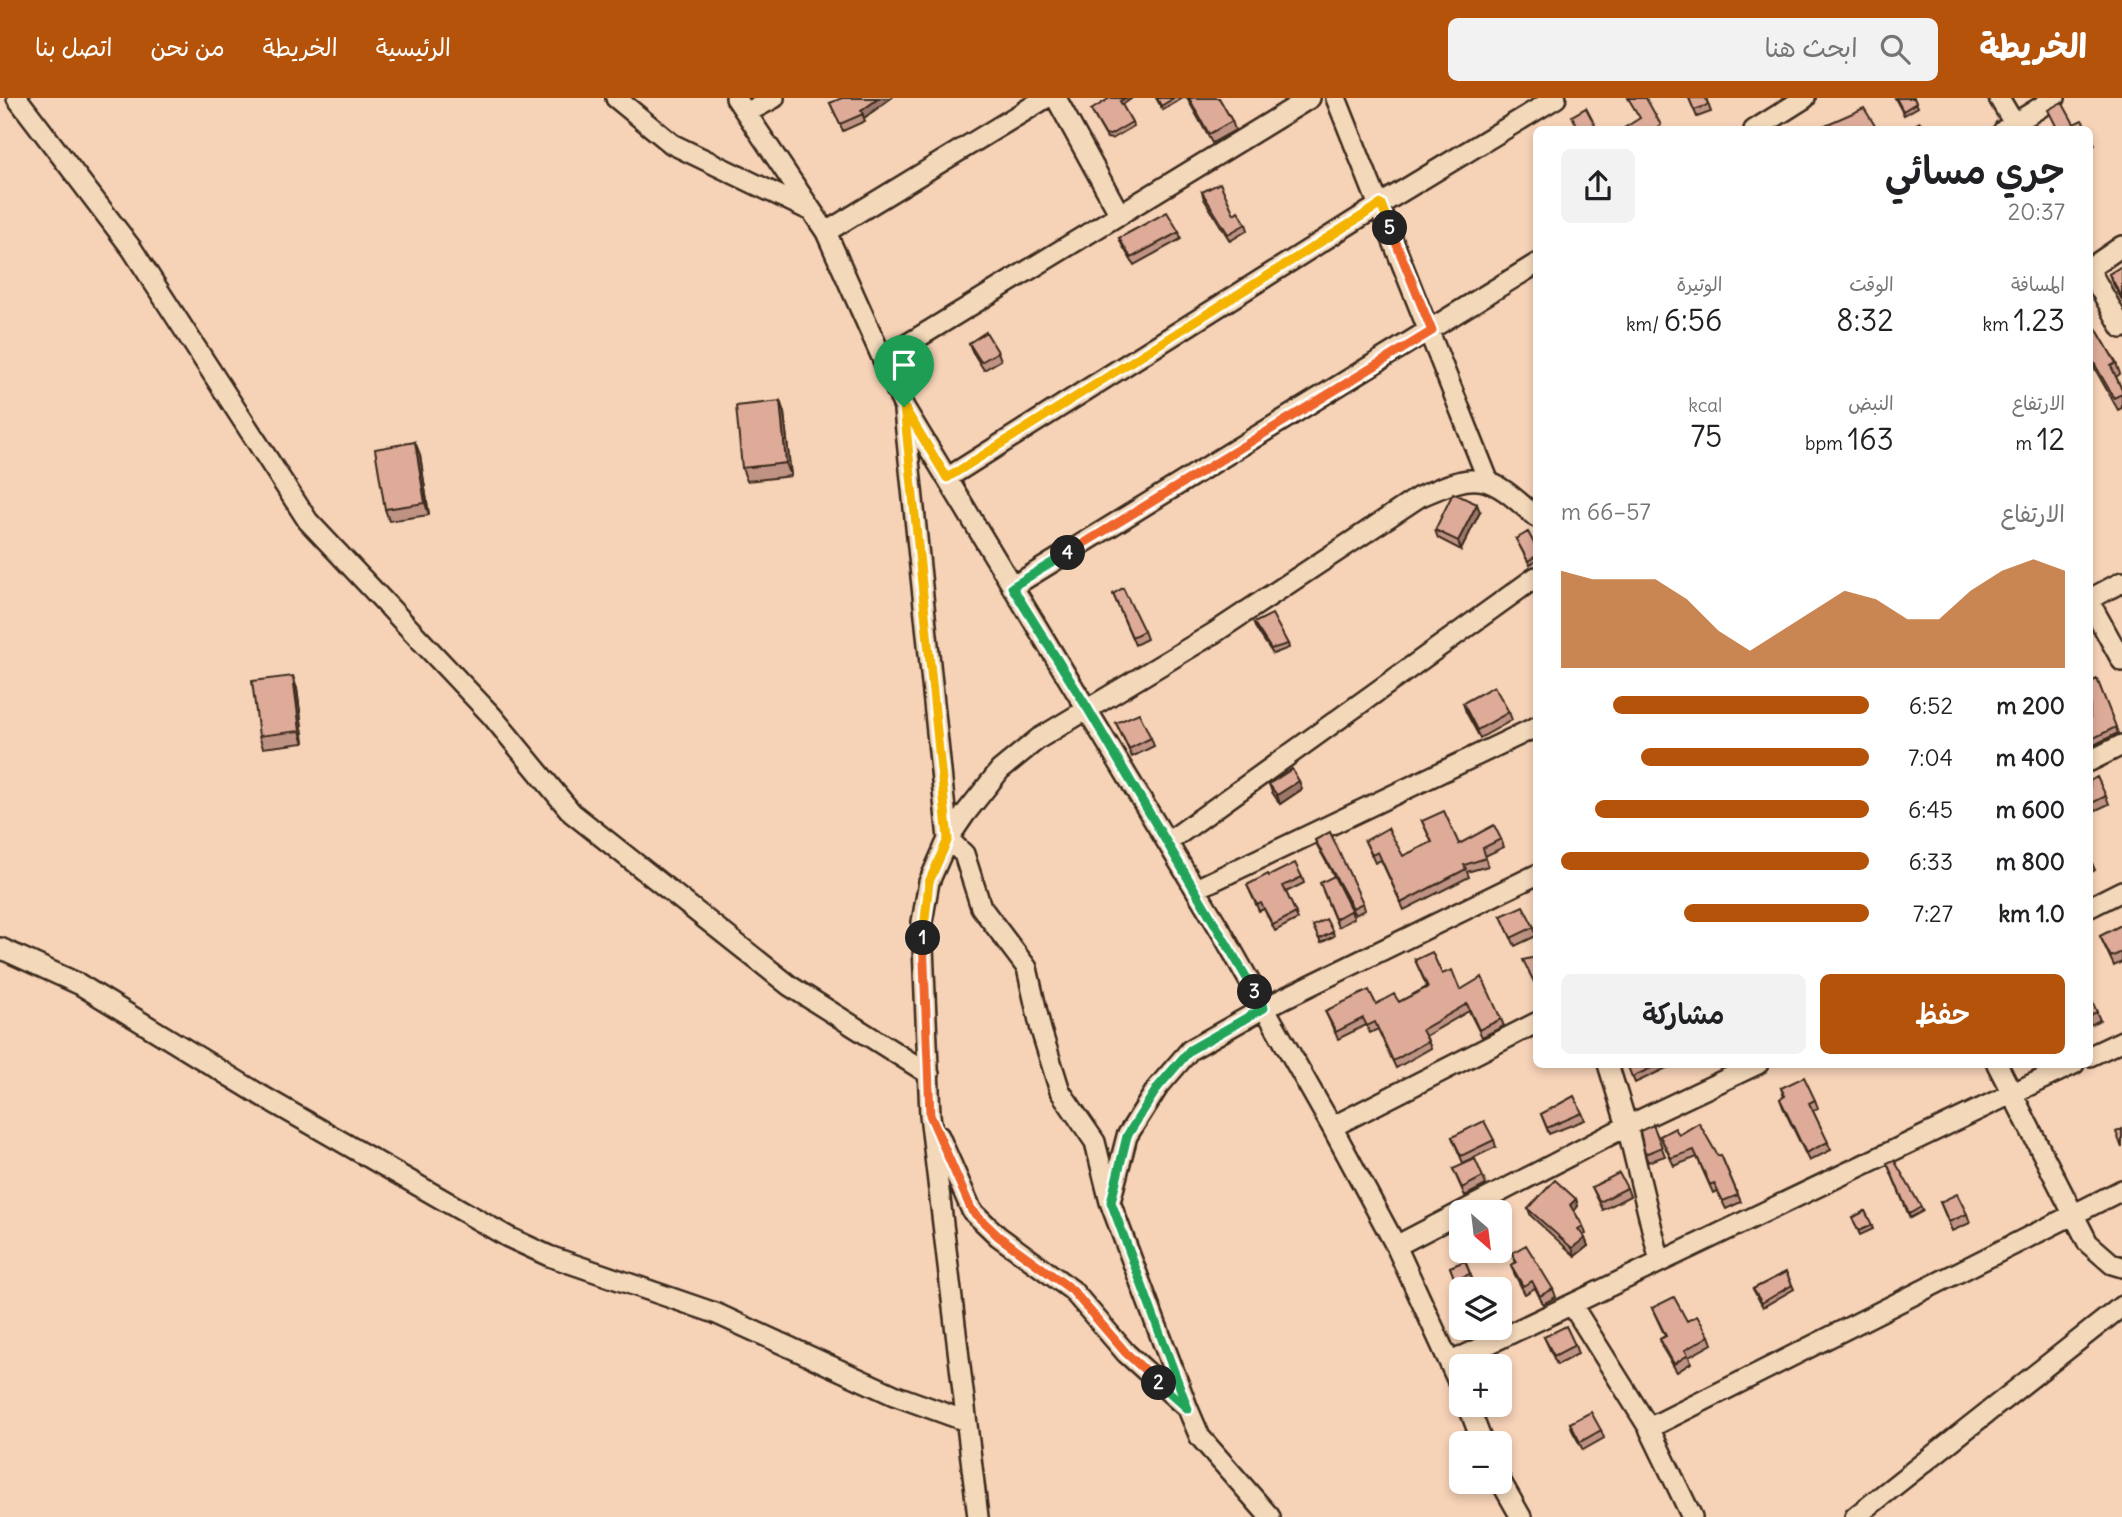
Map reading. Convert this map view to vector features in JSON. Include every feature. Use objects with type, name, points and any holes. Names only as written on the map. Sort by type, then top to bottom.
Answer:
[{"type":"street","points":[[17,98],[132,249],[308,522],[492,716],[572,813],[790,986],[929,1074]]},
{"type":"street","points":[[616,98],[672,144],[811,211]]},
{"type":"street","points":[[774,98],[741,106],[826,232],[904,407],[1196,889],[1332,1127],[1396,1246],[1449,1358]]},
{"type":"street","points":[[826,232],[1046,98]]},
{"type":"street","points":[[1056,98],[1120,215]]},
{"type":"street","points":[[883,359],[1310,98]]},
{"type":"street","points":[[1336,98],[1432,331],[1488,480]]},
{"type":"street","points":[[947,478],[1381,204],[1556,98]]},
{"type":"street","points":[[1760,126],[1805,98]]},
{"type":"street","points":[[2000,98],[2012,126]]},
{"type":"street","points":[[2013,126],[2055,98]]},
{"type":"street","points":[[2093,262],[2122,246]]},
{"type":"street","points":[[1012,587],[1432,331],[1533,266]]},
{"type":"street","points":[[2093,267],[2122,328]]},
{"type":"street","points":[[904,407],[948,839],[964,854],[981,907],[1027,968],[1041,1030],[1060,1091],[1095,1142],[1111,1202],[1200,1437],[1270,1517]]},
{"type":"street","points":[[978,1517],[930,1115],[922,922],[929,882],[948,839],[1000,770],[1038,739],[1214,633],[1419,497],[1449,484],[1474,478],[1488,480],[1510,493],[1533,514]]},
{"type":"street","points":[[1168,842],[1533,579]]},
{"type":"street","points":[[2093,599],[2122,582]]},
{"type":"street","points":[[2093,607],[2122,662]]},
{"type":"street","points":[[1196,889],[1533,728]]},
{"type":"street","points":[[2093,760],[2122,745]]},
{"type":"street","points":[[1111,1202],[1127,1136],[1158,1087],[1190,1050],[1264,1008],[1533,876]]},
{"type":"street","points":[[2093,906],[2122,891]]},
{"type":"street","points":[[0,948],[79,984],[262,1096],[508,1237],[549,1256],[715,1312],[894,1395],[966,1420]]},
{"type":"street","points":[[1332,1127],[1533,1025]]},
{"type":"street","points":[[2093,1055],[2122,1041]]},
{"type":"street","points":[[1609,1068],[1627,1126],[1660,1262]]},
{"type":"street","points":[[1396,1246],[1627,1126],[1750,1068]]},
{"type":"street","points":[[1999,1068],[2072,1216],[2099,1254],[2112,1264],[2122,1267]]},
{"type":"street","points":[[1468,1354],[2066,1068]]},
{"type":"street","points":[[930,1115],[972,1211],[998,1236],[1072,1290],[1126,1353],[1188,1409]]},
{"type":"street","points":[[1648,1428],[2122,1190]]},
{"type":"street","points":[[1572,1305],[1648,1428],[1692,1517]]},
{"type":"street","points":[[1855,1517],[2122,1306]]},
{"type":"street","points":[[1508,1494],[1521,1517]]},
{"type":"building","points":[[842,98],[879,98],[861,111],[863,114],[840,124],[830,103]]},
{"type":"building","points":[[1110,98],[1125,98],[1120,101],[1132,122],[1110,135],[1105,134],[1091,110]]},
{"type":"building","points":[[1157,98],[1174,98],[1161,106]]},
{"type":"building","points":[[1189,98],[1219,98],[1232,121],[1209,134]]},
{"type":"building","points":[[1628,98],[1646,98],[1661,125],[1627,126],[1640,118]]},
{"type":"building","points":[[1689,98],[1706,98],[1708,105],[1694,110]]},
{"type":"building","points":[[1896,98],[1914,98],[1916,103],[1903,111]]},
{"type":"building","points":[[2062,102],[2074,124],[2082,120],[2086,126],[2056,126],[2048,110]]},
{"type":"building","points":[[1586,108],[1595,126],[1577,126],[1572,116]]},
{"type":"building","points":[[1864,108],[1875,126],[1823,126]]},
{"type":"building","points":[[1220,183],[1234,214],[1238,211],[1246,224],[1228,234],[1202,192]]},
{"type":"building","points":[[1167,212],[1179,232],[1131,258],[1119,238]]},
{"type":"building","points":[[2122,266],[2122,297],[2109,274]]},
{"type":"building","points":[[2093,323],[2116,363],[2111,366],[2122,394],[2114,398],[2093,361]]},
{"type":"building","points":[[986,332],[998,352],[981,362],[969,343]]},
{"type":"building","points":[[780,401],[786,463],[742,468],[736,406]]},
{"type":"building","points":[[415,442],[425,503],[385,509],[375,449]]},
{"type":"building","points":[[1453,493],[1477,504],[1458,541],[1435,530]]},
{"type":"building","points":[[1528,532],[1533,541],[1533,558],[1528,561],[1516,539]]},
{"type":"building","points":[[1123,588],[1144,631],[1132,637],[1113,594]]},
{"type":"building","points":[[1272,614],[1288,644],[1271,649],[1254,623]]},
{"type":"building","points":[[293,676],[300,731],[259,736],[252,681]]},
{"type":"building","points":[[2097,679],[2116,727],[2093,738],[2093,681]]},
{"type":"building","points":[[1494,686],[1509,712],[1477,730],[1463,703]]},
{"type":"building","points":[[1139,713],[1151,738],[1129,749],[1116,723]]},
{"type":"building","points":[[1292,769],[1299,781],[1277,795],[1269,784]]},
{"type":"building","points":[[2097,777],[2106,796],[2093,802],[2093,779]]},
{"type":"building","points":[[1444,811],[1459,844],[1494,825],[1501,839],[1483,848],[1486,858],[1464,865],[1466,869],[1401,903],[1378,852],[1372,855],[1365,841],[1388,828],[1403,856],[1432,842],[1422,821]]},
{"type":"building","points":[[1330,832],[1363,903],[1353,908],[1315,840]]},
{"type":"building","points":[[1295,863],[1302,877],[1283,886],[1296,913],[1273,925],[1261,903],[1257,905],[1247,885]]},
{"type":"building","points":[[1334,876],[1351,910],[1335,919],[1320,883]]},
{"type":"building","points":[[1523,906],[1533,927],[1511,938],[1501,916]]},
{"type":"building","points":[[1326,919],[1333,932],[1319,939],[1313,926]]},
{"type":"building","points":[[2121,925],[2122,952],[2111,957],[2100,936]]},
{"type":"building","points":[[1432,952],[1442,974],[1452,970],[1460,990],[1482,977],[1501,1019],[1479,1030],[1467,1004],[1422,1030],[1428,1041],[1393,1061],[1375,1022],[1367,1026],[1363,1018],[1336,1032],[1325,1011],[1369,990],[1376,1004],[1394,994],[1399,1002],[1428,987],[1415,960]]},
{"type":"building","points":[[1533,958],[1533,980],[1523,960]]},
{"type":"building","points":[[1629,1068],[1651,1068],[1632,1077]]},
{"type":"building","points":[[1804,1077],[1815,1100],[1809,1103],[1828,1142],[1806,1153],[1780,1099],[1785,1096],[1781,1088]]},
{"type":"building","points":[[1574,1096],[1582,1113],[1547,1128],[1541,1114]]},
{"type":"building","points":[[1484,1121],[1494,1140],[1461,1156],[1452,1137]]},
{"type":"building","points":[[1699,1123],[1718,1156],[1721,1155],[1738,1195],[1723,1201],[1714,1183],[1710,1185],[1694,1150],[1671,1158],[1660,1136],[1675,1128],[1679,1135]]},
{"type":"building","points":[[1653,1125],[1662,1147],[1645,1154],[1640,1131]]},
{"type":"building","points":[[2122,1129],[2122,1148],[2116,1132]]},
{"type":"building","points":[[1475,1159],[1483,1177],[1462,1188],[1453,1169]]},
{"type":"building","points":[[1894,1160],[1921,1207],[1909,1214],[1887,1163]]},
{"type":"building","points":[[1619,1173],[1627,1188],[1600,1202],[1592,1187]]},
{"type":"building","points":[[1555,1180],[1576,1199],[1570,1205],[1583,1226],[1578,1229],[1585,1238],[1572,1248],[1528,1209]]},
{"type":"building","points":[[1957,1194],[1967,1214],[1949,1222],[1940,1202]]},
{"type":"building","points":[[1865,1211],[1872,1225],[1859,1231],[1852,1218]]},
{"type":"building","points":[[1526,1245],[1553,1289],[1540,1296],[1532,1281],[1523,1286],[1511,1265],[1517,1262],[1512,1253]]},
{"type":"building","points":[[1466,1264],[1470,1274],[1454,1277],[1450,1267]]},
{"type":"building","points":[[1786,1272],[1792,1285],[1762,1303],[1753,1289]]},
{"type":"building","points":[[1674,1297],[1687,1321],[1697,1316],[1709,1336],[1685,1350],[1688,1355],[1674,1364],[1660,1339],[1666,1336],[1652,1308]]},
{"type":"building","points":[[1566,1326],[1575,1345],[1554,1356],[1544,1337]]},
{"type":"building","points":[[1591,1412],[1601,1430],[1580,1442],[1570,1423]]},
{"type":"route","points":[[1381,204],[1432,331],[1012,587],[1153,816],[1264,1008],[1190,1050],[1158,1087],[1127,1136],[1111,1202],[1188,1409],[1126,1353],[1072,1290],[998,1236],[972,1211],[930,1115],[922,922],[929,882],[948,839],[926,646],[904,407],[947,478],[1381,204]]}]
